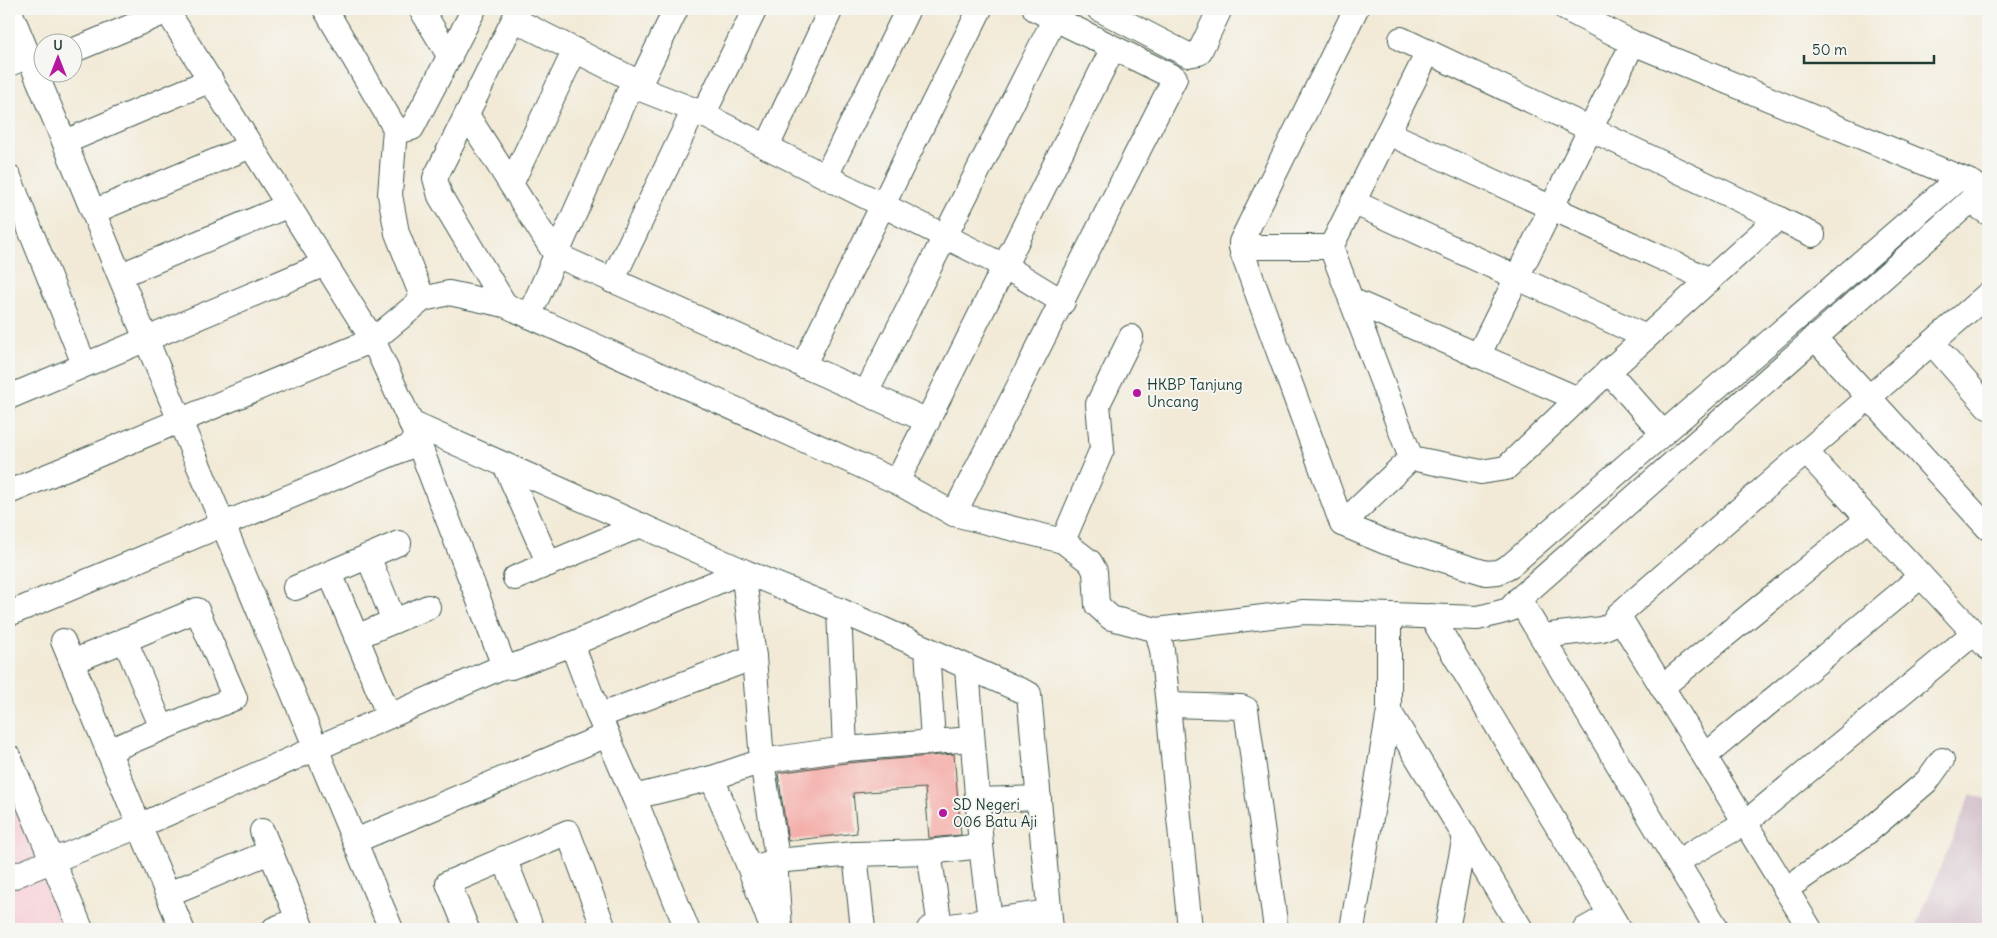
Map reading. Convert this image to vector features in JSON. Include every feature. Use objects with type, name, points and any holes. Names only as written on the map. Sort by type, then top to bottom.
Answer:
[{"type":"street","points":[[9,9],[29,63],[66,142],[95,211],[391,929]]},
{"type":"street","points":[[325,9],[395,128],[390,195],[397,233],[423,299]]},
{"type":"street","points":[[421,9],[450,57]]},
{"type":"street","points":[[395,128],[403,130],[412,128],[474,9]]},
{"type":"street","points":[[529,316],[636,84],[676,9]]},
{"type":"street","points":[[612,281],[699,112],[755,9]]},
{"type":"street","points":[[767,146],[831,9]]},
{"type":"street","points":[[826,176],[908,9]]},
{"type":"street","points":[[803,366],[980,9]]},
{"type":"street","points":[[1099,9],[1129,15],[1188,55],[1199,53],[1220,9]]},
{"type":"street","points":[[1356,9],[1242,242],[1242,247],[1342,524],[1385,542],[1486,573],[1498,572],[1511,565],[1959,178]]},
{"type":"street","points":[[9,492],[373,340],[423,299],[450,293],[505,305],[897,482],[954,514],[1063,541],[1090,562],[1095,570],[1097,605],[1111,618],[1157,630],[1304,612],[1478,618],[1509,610],[1814,337],[1983,197],[1959,178],[1633,43],[1566,9]]},
{"type":"street","points":[[82,48],[167,10],[287,206],[373,340],[415,433],[504,666]]},
{"type":"street","points":[[505,305],[440,196],[435,178],[517,14],[636,84],[699,112],[1006,267],[1063,302]]},
{"type":"street","points":[[866,393],[946,237],[1045,14],[1175,78],[954,514]]},
{"type":"street","points":[[1401,39],[1813,235]]},
{"type":"street","points":[[1478,356],[1633,43]]},
{"type":"street","points":[[897,482],[1006,267],[1113,48]]},
{"type":"street","points":[[511,184],[576,50]]},
{"type":"street","points":[[1411,458],[1331,247],[1428,52]]},
{"type":"street","points":[[66,142],[210,80]]},
{"type":"street","points":[[467,115],[556,255],[928,421]]},
{"type":"street","points":[[1388,133],[1552,206],[1710,280]]},
{"type":"street","points":[[95,211],[251,146]]},
{"type":"street","points":[[9,177],[84,364]]},
{"type":"street","points":[[1353,202],[1516,279],[1646,337]]},
{"type":"street","points":[[121,275],[287,206]]},
{"type":"street","points":[[1411,458],[1481,472],[1506,468],[1608,371],[1778,218]]},
{"type":"street","points":[[1242,247],[1331,247]]},
{"type":"street","points":[[11,389],[84,364],[325,264]]},
{"type":"street","points":[[1542,636],[1602,629],[1611,625],[1618,615],[1988,294]]},
{"type":"street","points":[[1351,300],[1578,399]]},
{"type":"street","points":[[1063,541],[1102,449],[1098,404],[1131,337]]},
{"type":"street","points":[[1814,337],[1988,528]]},
{"type":"street","points":[[1932,343],[1988,407]]},
{"type":"street","points":[[1608,371],[1663,433]]},
{"type":"street","points":[[9,614],[224,524],[415,433],[505,465],[743,571],[839,610],[1028,694],[1050,921],[990,920],[934,928],[929,852]]},
{"type":"street","points":[[1676,862],[1745,823],[1984,644],[1806,452]]},
{"type":"street","points":[[1342,524],[1411,458]]},
{"type":"street","points":[[505,465],[549,564]]},
{"type":"street","points":[[1662,687],[1868,519]]},
{"type":"street","points":[[515,578],[641,526]]},
{"type":"street","points":[[295,588],[399,543]]},
{"type":"street","points":[[368,556],[394,621]]},
{"type":"street","points":[[9,878],[139,826],[504,666],[511,667],[572,644],[743,571]]},
{"type":"street","points":[[743,571],[754,657],[762,761],[776,852],[774,861],[780,929]]},
{"type":"street","points":[[330,573],[389,716]]},
{"type":"street","points":[[1705,756],[1921,576]]},
{"type":"street","points":[[1520,599],[1717,929]]},
{"type":"street","points":[[356,637],[428,607]]},
{"type":"street","points":[[108,751],[235,698],[197,610],[125,640],[67,652],[139,826],[168,894],[182,929]]},
{"type":"street","points":[[839,610],[845,749]]},
{"type":"street","points":[[1352,929],[1389,711],[1389,615]]},
{"type":"street","points":[[1618,615],[1810,929]]},
{"type":"street","points":[[1431,616],[1615,922],[1585,929]]},
{"type":"street","points":[[1157,630],[1162,650],[1190,929]]},
{"type":"street","points":[[125,640],[162,728]]},
{"type":"street","points":[[572,644],[603,726],[687,929]]},
{"type":"street","points":[[926,649],[933,741]]},
{"type":"street","points":[[355,841],[754,657]]},
{"type":"street","points":[[967,668],[981,846],[990,920]]},
{"type":"street","points":[[1168,705],[1242,707],[1246,709],[1276,929]]},
{"type":"street","points":[[1389,711],[1522,929]]},
{"type":"street","points":[[634,797],[712,778],[762,761],[845,749],[972,739]]},
{"type":"street","points":[[9,757],[81,929]]},
{"type":"street","points":[[1786,889],[1865,834],[1927,781],[1942,760]]},
{"type":"street","points":[[712,778],[773,929]]},
{"type":"street","points":[[977,800],[1039,798]]},
{"type":"street","points":[[467,929],[448,882],[568,832],[604,929]]},
{"type":"street","points":[[1448,929],[1465,836]]},
{"type":"street","points":[[168,894],[266,842],[300,924],[274,929]]},
{"type":"street","points":[[748,864],[757,867],[774,861],[855,854],[929,852],[981,846]]},
{"type":"street","points":[[855,854],[863,929]]},
{"type":"street","points":[[504,858],[532,929]]},
{"type":"shaded area","points":[[9,754],[82,929],[9,929]]},
{"type":"shaded area","points":[[1971,794],[1988,801],[1988,929],[1915,929]]},
{"type":"building","name":"SD Negeri 006 Batu Aji","points":[[954,754],[961,835],[929,838],[925,788],[853,793],[857,833],[788,841],[778,773],[847,763]]},
{"type":"place","name":"HKBP Tanjung Uncang","points":[[1137,393]]},
{"type":"place","name":"SD Negeri 006 Batu Aji","points":[[943,813]]}]
